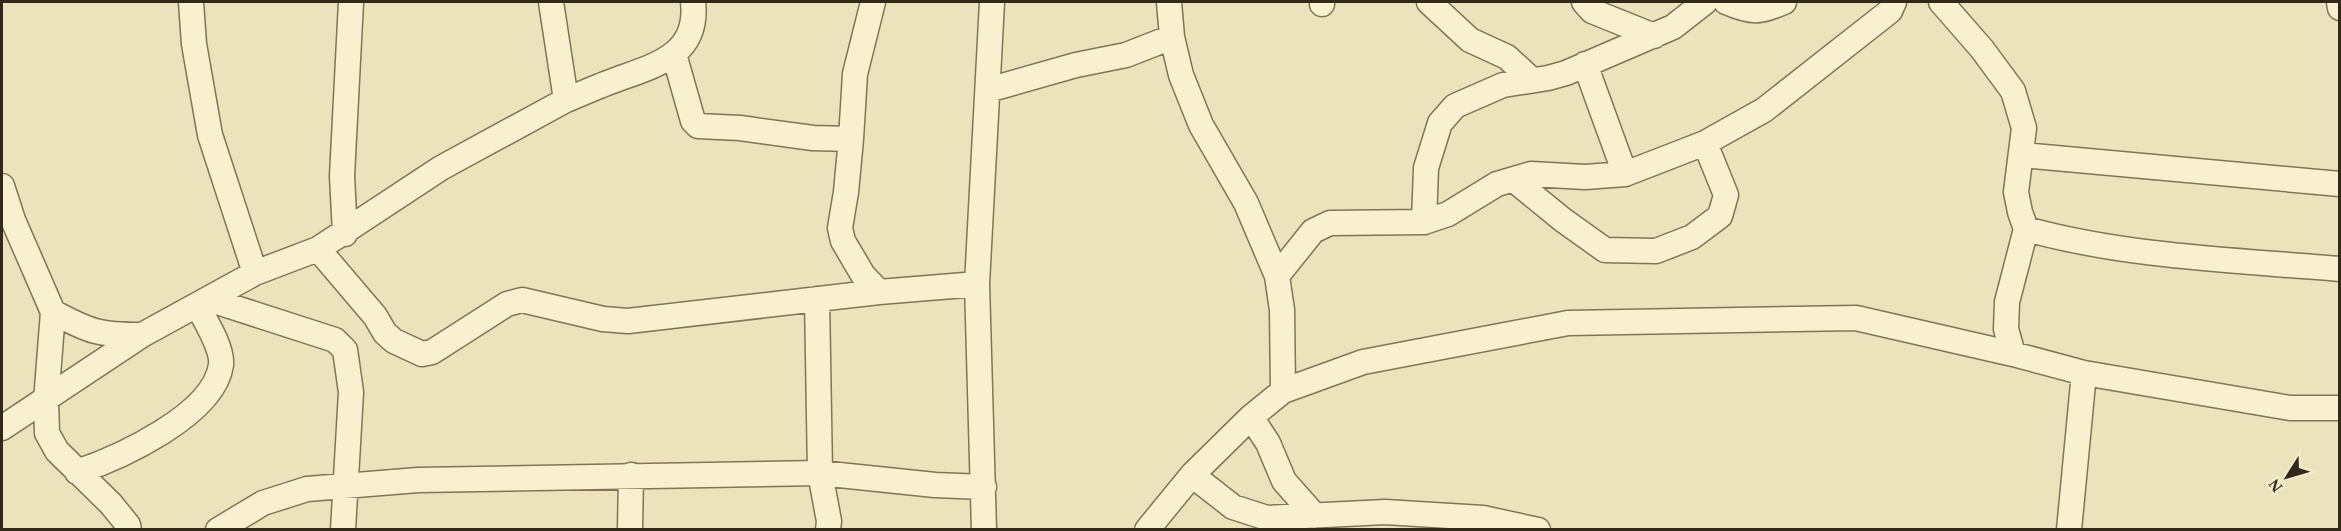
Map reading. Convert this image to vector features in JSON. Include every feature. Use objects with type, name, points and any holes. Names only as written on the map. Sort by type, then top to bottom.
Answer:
[{"type":"street","points":[[191,2],[194,44],[210,135],[255,273]]},
{"type":"street","points":[[345,234],[342,176],[351,2]]},
{"type":"street","points":[[551,2],[566,100]]},
{"type":"street","points":[[2,428],[46,401],[142,335],[255,273],[318,249],[345,234],[441,168],[566,100],[618,79],[648,70],[675,54],[688,36],[695,15],[693,2]]},
{"type":"street","points":[[873,2],[855,74],[846,192],[840,228],[851,258],[879,292]]},
{"type":"street","points":[[984,530],[977,284],[992,2]]},
{"type":"street","points":[[1169,2],[1172,37],[1181,75],[1201,125],[1246,203],[1277,276],[1282,310],[1283,391]]},
{"type":"street","points":[[1429,2],[1470,40],[1507,57],[1532,80]]},
{"type":"street","points":[[1584,2],[1592,11],[1628,34],[1654,36],[1673,27],[1705,2]]},
{"type":"street","points":[[1726,2],[1745,10],[1763,11],[1784,2]]},
{"type":"street","points":[[1277,276],[1313,231],[1330,223],[1424,222],[1448,214],[1497,184],[1531,174],[1586,177],[1625,174],[1705,143],[1764,110],[1890,11],[1894,2]]},
{"type":"street","points":[[2339,2],[2340,8]]},
{"type":"street","points":[[1954,5],[2013,91],[2024,128],[2016,192],[2026,229],[2007,302],[2006,329],[2013,354]]},
{"type":"street","points":[[1424,222],[1426,168],[1440,123],[1455,106],[1503,85],[1566,73],[1586,64],[1628,34]]},
{"type":"street","points":[[988,90],[1126,55],[1172,37]]},
{"type":"street","points":[[675,54],[693,121],[698,126],[740,128],[813,138],[851,139]]},
{"type":"street","points":[[1586,64],[1625,174]]},
{"type":"street","points":[[1514,180],[1563,220],[1605,250],[1656,251],[1692,237],[1720,216],[1726,195],[1705,143]]},
{"type":"street","points":[[2022,155],[2340,184]]},
{"type":"street","points":[[2,186],[53,312],[46,401],[47,433],[57,451],[111,504],[128,525],[129,530]]},
{"type":"street","points":[[2026,229],[2073,242],[2340,270]]},
{"type":"street","points":[[318,249],[375,316],[385,333],[394,341],[422,354],[432,352],[507,304],[522,300],[603,320],[628,321],[879,292],[977,284]]},
{"type":"street","points":[[818,299],[820,473],[829,521],[828,530]]},
{"type":"street","points":[[77,472],[107,462],[155,436],[193,409],[205,396],[217,379],[221,363],[203,302]]},
{"type":"street","points":[[203,302],[335,340],[345,350],[351,392],[342,530]]},
{"type":"street","points":[[53,312],[100,334],[142,335]]},
{"type":"street","points":[[1147,530],[1192,475],[1251,417],[1283,391],[1363,362],[1568,323],[1856,318],[2013,354],[2084,373],[2290,408],[2340,408]]},
{"type":"street","points":[[2069,530],[2084,373]]},
{"type":"street","points":[[1251,417],[1268,442],[1284,481],[1315,516]]},
{"type":"street","points":[[218,530],[277,497],[307,489],[418,480],[820,473],[935,485],[984,487]]},
{"type":"street","points":[[630,530],[631,475]]},
{"type":"street","points":[[1192,475],[1233,507],[1267,518],[1315,516],[1383,521],[1483,518],[1538,530]]}]
